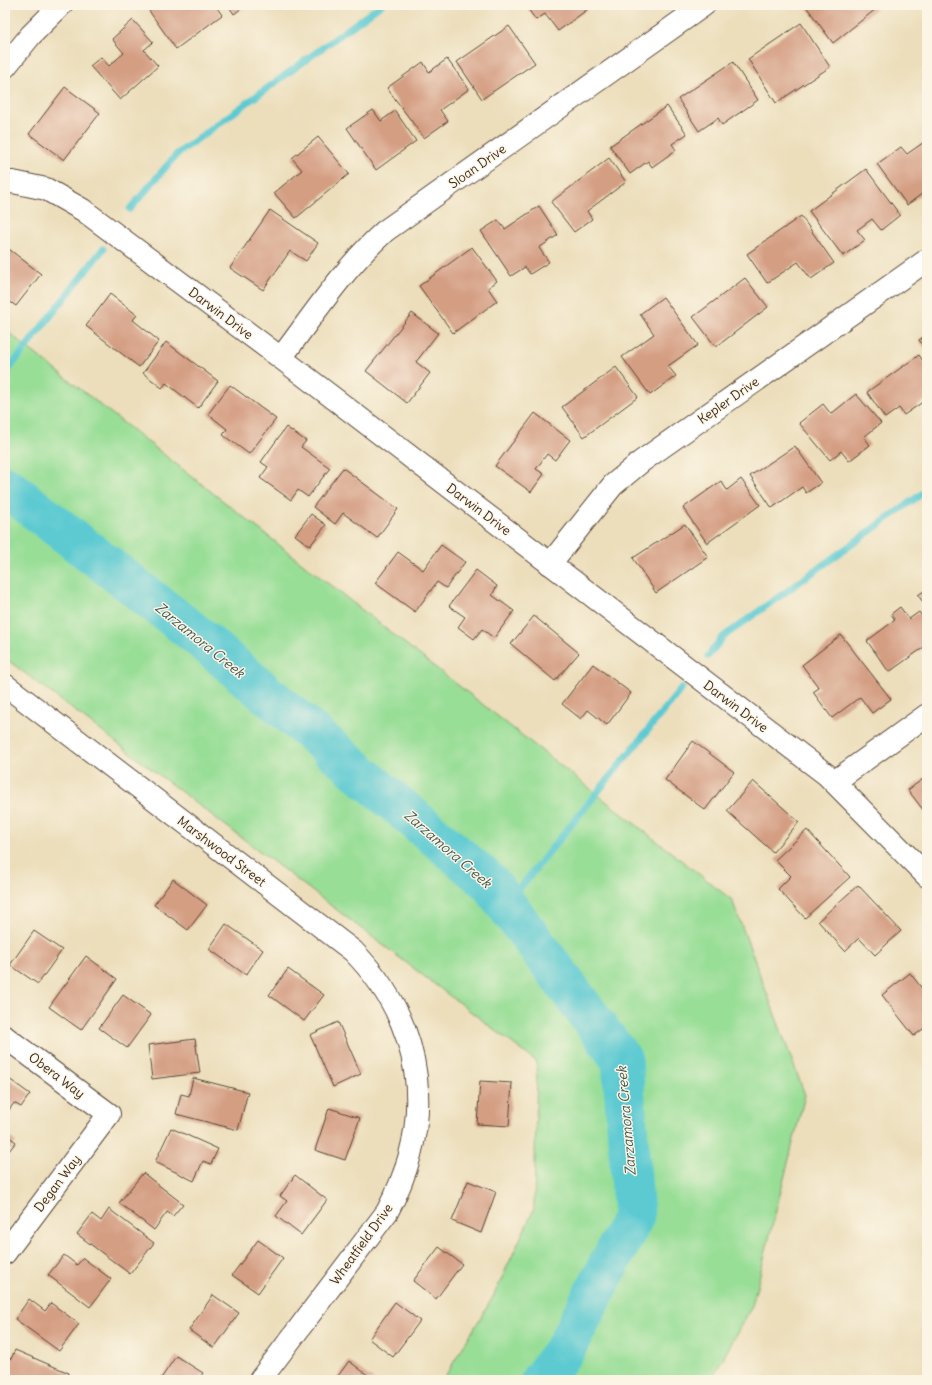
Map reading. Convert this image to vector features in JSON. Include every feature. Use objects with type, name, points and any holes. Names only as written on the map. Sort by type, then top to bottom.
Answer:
[{"type":"street","points":[[5,67],[31,35],[61,5]]},
{"type":"street","name":"Sloan Drive","points":[[281,358],[343,275],[363,252],[385,231],[704,5]]},
{"type":"street","name":"Darwin Drive","points":[[5,184],[13,182],[46,189],[83,210],[281,358],[834,782],[927,876]]},
{"type":"street","name":"Kepler Drive","points":[[550,564],[613,485],[642,461],[927,260]]},
{"type":"street","name":"Marshwood Street","points":[[5,685],[353,951],[368,966],[389,996],[408,1042]]},
{"type":"street","points":[[834,782],[927,715]]},
{"type":"street","name":"Obera Way","points":[[5,1037],[109,1114]]},
{"type":"street","name":"Wheatfield Drive","points":[[260,1380],[387,1212],[400,1187],[416,1128],[418,1094],[408,1042]]},
{"type":"street","name":"Degan Way","points":[[5,1253],[109,1114]]},
{"type":"green space","points":[[5,330],[732,900],[805,1095],[752,1306],[711,1380],[443,1380],[493,1297],[534,1209],[537,1062],[5,658]]},
{"type":"building","points":[[152,5],[215,5],[222,15],[176,49],[147,8]]},
{"type":"building","points":[[228,5],[246,5],[234,14]]},
{"type":"building","points":[[525,5],[586,5],[588,9],[558,31],[545,14],[536,20]]},
{"type":"building","points":[[805,5],[881,5],[833,43]]},
{"type":"building","points":[[133,20],[153,42],[144,50],[158,66],[120,100],[90,66],[101,57],[109,66],[124,53],[112,39]]},
{"type":"building","points":[[801,23],[830,67],[776,103],[748,59]]},
{"type":"building","points":[[509,26],[535,63],[482,99],[457,62]]},
{"type":"building","points":[[447,59],[469,89],[440,110],[448,121],[424,138],[387,88],[423,62],[429,72]]},
{"type":"building","points":[[733,62],[758,100],[722,125],[718,118],[699,131],[678,99]]},
{"type":"building","points":[[65,87],[100,113],[64,160],[29,134]]},
{"type":"building","points":[[667,106],[687,134],[672,144],[676,150],[652,167],[648,161],[630,174],[610,146]]},
{"type":"building","points":[[373,110],[381,121],[395,111],[416,141],[376,170],[347,128]]},
{"type":"building","points":[[318,137],[349,174],[296,218],[274,193],[302,170],[292,158]]},
{"type":"building","points":[[927,140],[927,190],[907,205],[877,164],[901,147],[907,154]]},
{"type":"building","points":[[609,158],[626,182],[587,211],[592,219],[574,232],[551,202]]},
{"type":"building","points":[[866,169],[900,215],[881,230],[872,219],[857,230],[865,240],[843,256],[809,211]]},
{"type":"building","points":[[539,206],[558,235],[539,248],[549,262],[530,274],[525,267],[511,276],[481,231],[498,220],[505,229]]},
{"type":"building","points":[[270,210],[318,243],[306,261],[290,251],[263,290],[230,268]]},
{"type":"building","points":[[801,216],[834,263],[811,279],[798,262],[767,283],[747,254]]},
{"type":"building","points":[[5,246],[41,274],[16,306],[5,298]]},
{"type":"building","points":[[472,247],[497,281],[488,288],[497,301],[453,333],[419,286]]},
{"type":"building","points":[[745,278],[768,307],[716,347],[693,317]]},
{"type":"building","points":[[110,294],[137,315],[133,320],[159,341],[139,367],[86,326]]},
{"type":"building","points":[[663,297],[698,345],[668,366],[676,376],[650,395],[622,357],[654,334],[640,314]]},
{"type":"building","points":[[412,313],[438,333],[416,362],[430,373],[407,403],[366,371]]},
{"type":"building","points":[[927,334],[927,351],[919,340]]},
{"type":"building","points":[[166,342],[218,381],[198,408],[166,383],[162,388],[143,373]]},
{"type":"building","points":[[919,355],[927,367],[927,399],[904,415],[899,408],[885,418],[867,392]]},
{"type":"building","points":[[616,367],[638,397],[584,437],[562,407]]},
{"type":"building","points":[[230,385],[276,419],[249,454],[223,435],[227,429],[208,414]]},
{"type":"building","points":[[856,394],[881,423],[864,437],[870,445],[849,461],[841,451],[830,460],[799,423],[823,404],[831,414]]},
{"type":"building","points":[[535,413],[570,440],[555,460],[547,454],[536,469],[544,474],[531,492],[495,466]]},
{"type":"building","points":[[286,427],[306,441],[301,447],[330,468],[308,497],[298,490],[291,500],[260,478],[268,467],[261,462]]},
{"type":"building","points":[[795,446],[821,483],[806,493],[802,487],[772,508],[750,476]]},
{"type":"building","points":[[343,468],[398,509],[377,538],[343,513],[335,524],[313,507]]},
{"type":"building","points":[[741,479],[760,505],[707,543],[683,508],[721,481],[727,490]]},
{"type":"building","points":[[311,514],[326,525],[310,546],[295,535]]},
{"type":"building","points":[[685,524],[708,557],[656,593],[633,558]]},
{"type":"building","points":[[441,545],[465,562],[446,588],[437,582],[415,612],[375,583],[398,552],[423,570]]},
{"type":"building","points":[[476,570],[497,586],[492,595],[514,611],[494,638],[482,629],[474,639],[458,627],[465,617],[449,606]]},
{"type":"building","points":[[927,589],[927,608],[918,595]]},
{"type":"building","points":[[900,607],[909,619],[919,612],[927,622],[927,645],[889,672],[867,641],[895,620],[891,614]]},
{"type":"building","points":[[534,616],[579,653],[555,681],[511,644]]},
{"type":"building","points":[[841,635],[891,699],[872,713],[860,697],[832,718],[813,692],[819,688],[802,665]]},
{"type":"building","points":[[593,664],[631,693],[607,725],[588,710],[581,719],[562,704]]},
{"type":"building","points":[[693,741],[734,772],[705,810],[665,780]]},
{"type":"building","points":[[927,776],[927,815],[908,790]]},
{"type":"building","points":[[753,781],[799,822],[773,852],[727,811]]},
{"type":"building","points":[[807,830],[850,877],[805,918],[778,889],[791,876],[775,860]]},
{"type":"building","points":[[173,879],[207,905],[188,930],[154,905]]},
{"type":"building","points":[[858,885],[901,931],[875,955],[859,938],[845,951],[818,921]]},
{"type":"building","points":[[226,924],[263,950],[246,975],[209,949]]},
{"type":"building","points":[[34,931],[62,950],[38,984],[10,965]]},
{"type":"building","points":[[86,956],[117,979],[81,1030],[49,1007]]},
{"type":"building","points":[[288,969],[324,995],[304,1021],[269,995]]},
{"type":"building","points":[[910,973],[927,995],[927,1026],[914,1036],[882,995]]},
{"type":"building","points":[[123,995],[151,1015],[127,1048],[99,1028]]},
{"type":"building","points":[[338,1022],[361,1074],[333,1087],[310,1035]]},
{"type":"building","points":[[195,1039],[200,1073],[152,1079],[148,1045]]},
{"type":"building","points":[[5,1076],[30,1094],[21,1107],[14,1103],[5,1116]]},
{"type":"building","points":[[193,1078],[248,1092],[238,1130],[176,1114],[181,1094],[189,1096]]},
{"type":"building","points":[[480,1081],[512,1083],[509,1126],[477,1124]]},
{"type":"building","points":[[329,1108],[360,1118],[345,1160],[315,1150]]},
{"type":"building","points":[[171,1128],[218,1149],[211,1164],[203,1161],[194,1181],[155,1162]]},
{"type":"building","points":[[5,1134],[16,1142],[5,1156]]},
{"type":"building","points":[[143,1173],[183,1204],[173,1216],[167,1212],[154,1230],[119,1203]]},
{"type":"building","points":[[295,1175],[327,1200],[301,1235],[276,1216],[287,1201],[280,1196]]},
{"type":"building","points":[[468,1181],[496,1192],[481,1233],[452,1221]]},
{"type":"building","points":[[109,1209],[154,1243],[130,1274],[77,1234],[92,1214],[101,1221]]},
{"type":"building","points":[[258,1240],[283,1258],[258,1293],[232,1275]]},
{"type":"building","points":[[439,1247],[462,1264],[436,1299],[413,1281]]},
{"type":"building","points":[[64,1255],[77,1265],[83,1258],[111,1279],[90,1307],[48,1275]]},
{"type":"building","points":[[213,1295],[239,1313],[214,1348],[189,1330]]},
{"type":"building","points":[[29,1299],[45,1311],[51,1303],[79,1324],[59,1351],[15,1319]]},
{"type":"building","points":[[395,1302],[420,1321],[393,1357],[369,1339]]},
{"type":"building","points":[[15,1350],[69,1373],[66,1380],[5,1380],[5,1356],[11,1359]]},
{"type":"building","points":[[176,1356],[203,1373],[198,1380],[160,1380]]},
{"type":"building","points":[[349,1361],[374,1380],[335,1380]]},
{"type":"waterway","points":[[130,209],[177,154],[381,5]]},
{"type":"waterway","points":[[5,374],[103,249]]},
{"type":"waterway","name":"Zarzamora Creek","points":[[5,486],[198,636],[490,883],[622,1060],[634,1216],[565,1349],[541,1380]]},
{"type":"waterway","points":[[708,656],[723,637],[927,490]]},
{"type":"waterway","points":[[506,905],[682,688]]}]
